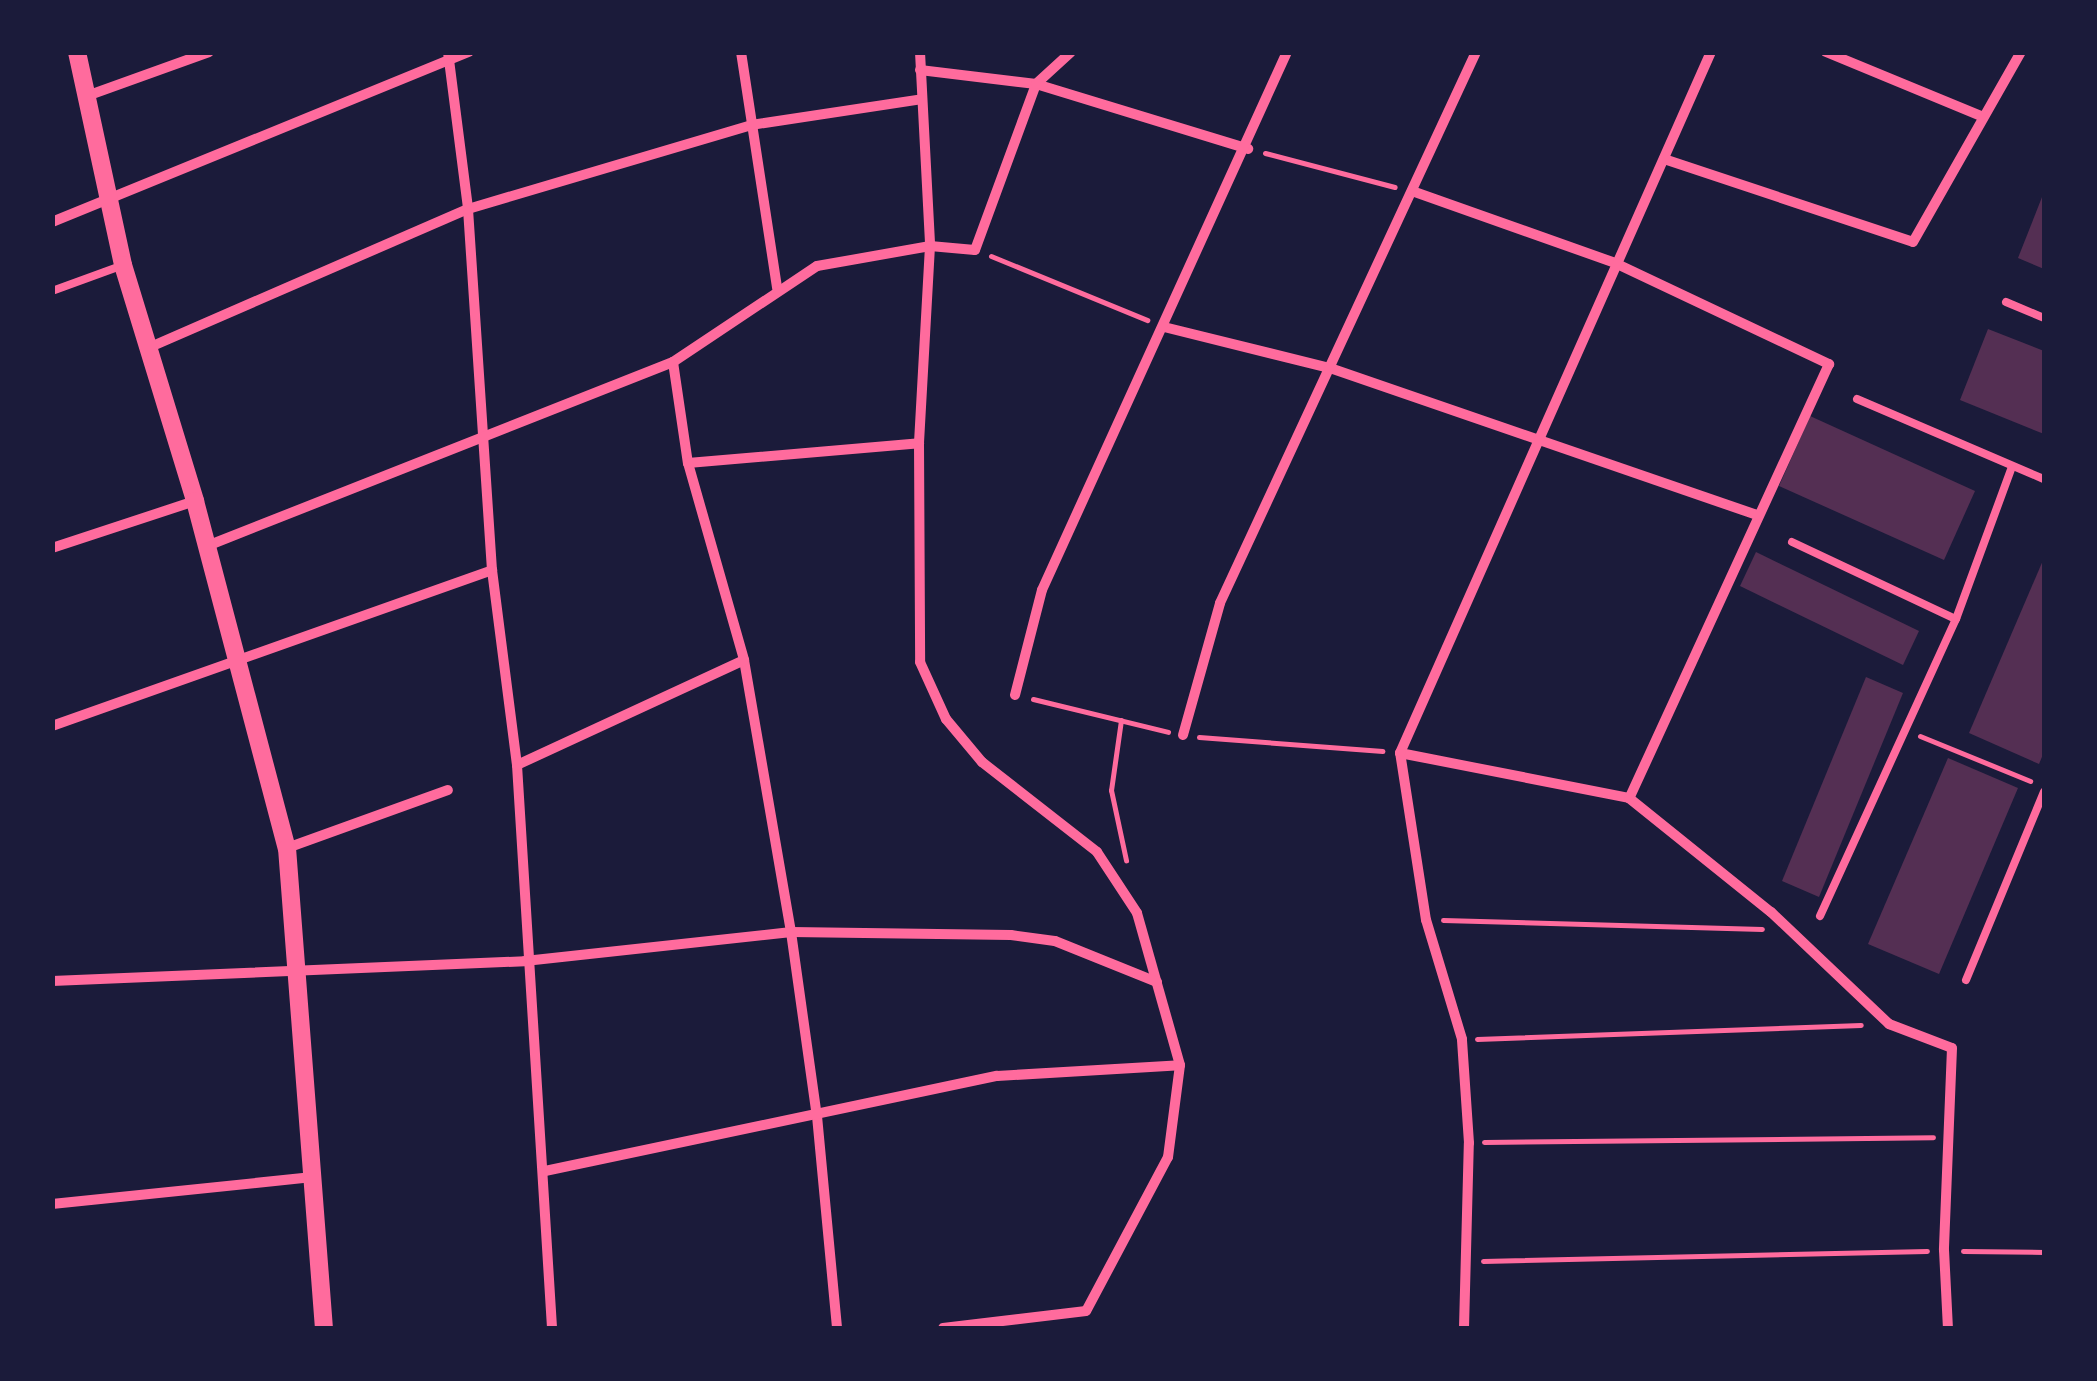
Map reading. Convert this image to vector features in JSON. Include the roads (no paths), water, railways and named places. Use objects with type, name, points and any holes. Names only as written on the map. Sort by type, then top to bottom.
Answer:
[{"type":"street","points":[[77,52],[123,265],[195,501],[287,848],[324,1328]]},
{"type":"street","points":[[84,96],[209,52]]},
{"type":"street","points":[[52,222],[448,56],[469,52]]},
{"type":"street","points":[[741,52],[777,288]]},
{"type":"street","points":[[920,52],[930,246],[919,443],[920,662],[946,719],[982,762],[1097,852],[1138,913],[1180,1066],[1168,1158],[1086,1310],[943,1328]]},
{"type":"street","points":[[207,546],[673,362],[777,288],[816,266],[930,246],[976,250],[1036,84],[1070,52]]},
{"type":"street","points":[[1016,695],[1042,590],[1248,149],[1287,52]]},
{"type":"street","points":[[1183,735],[1220,603],[1476,52]]},
{"type":"street","points":[[1464,1328],[1469,1143],[1462,1039],[1426,920],[1400,753],[1535,439],[1712,52]]},
{"type":"street","points":[[1826,52],[1981,116]]},
{"type":"street","points":[[1664,159],[1914,242],[2020,52]]},
{"type":"street","points":[[448,56],[468,208],[492,570],[517,765],[525,962],[544,1171],[552,1328]]},
{"type":"street","points":[[920,70],[1036,84],[1248,149]]},
{"type":"street","points":[[148,348],[468,208],[751,124],[922,100]]},
{"type":"street","points":[[1412,191],[1616,263],[1829,364],[1756,515],[1629,798]]},
{"type":"street","points":[[1164,327],[1330,368],[1756,515]]},
{"type":"street","points":[[673,362],[688,463],[744,660],[791,932],[817,1116],[836,1328]]},
{"type":"street","points":[[688,463],[919,443]]},
{"type":"street","points":[[52,548],[195,501]]},
{"type":"street","points":[[52,726],[492,570]]},
{"type":"street","points":[[517,765],[744,660]]},
{"type":"street","points":[[1400,753],[1629,798],[1790,930],[1889,1024],[1952,1048],[1944,1250],[1948,1328]]},
{"type":"street","points":[[287,848],[448,790]]},
{"type":"street","points":[[52,981],[298,966],[525,962],[791,932],[1011,935],[1055,942],[1157,982]]},
{"type":"street","points":[[544,1171],[997,1076],[1180,1066]]},
{"type":"street","points":[[52,1204],[313,1178]]},
{"type":"lane","points":[[52,291],[123,265]]},
{"type":"lane","points":[[2006,302],[2044,318]]},
{"type":"lane","points":[[1858,398],[2044,479]]},
{"type":"lane","points":[[1820,916],[1956,619],[2012,466]]},
{"type":"lane","points":[[1792,542],[1956,619]]},
{"type":"lane","points":[[1966,980],[2044,789]]}]
